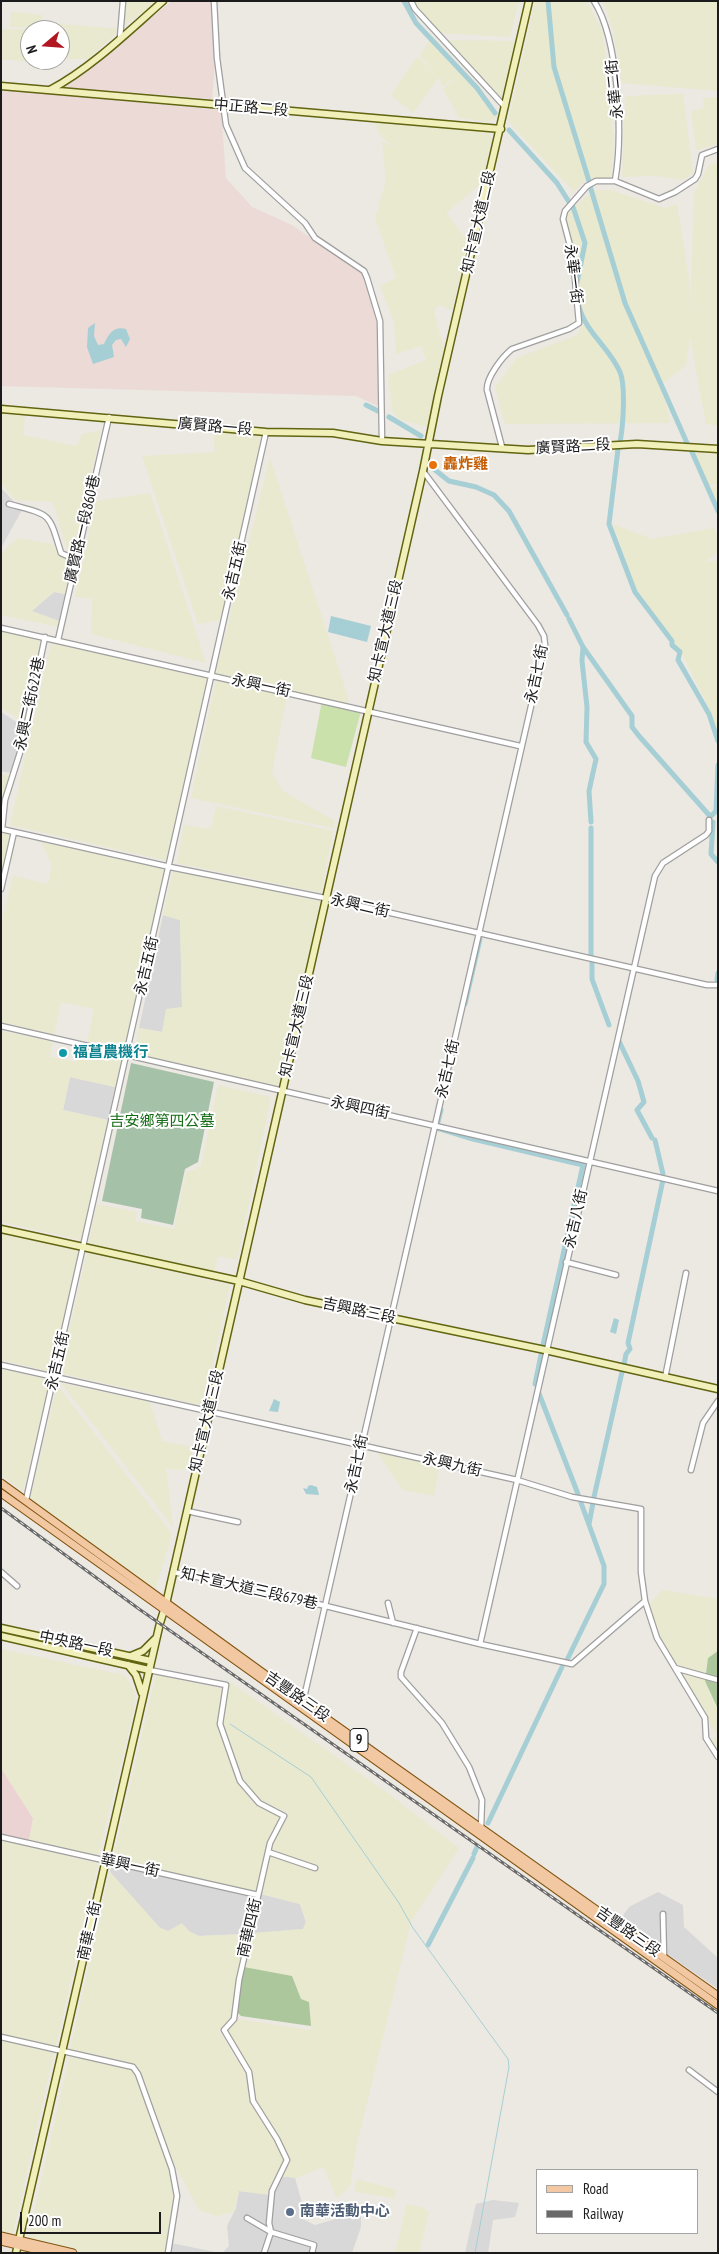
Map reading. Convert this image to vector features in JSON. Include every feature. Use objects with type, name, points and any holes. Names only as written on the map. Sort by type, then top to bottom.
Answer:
[{"type":"main road","name":"吉豐路三段","points":[[1,1483],[26,1500],[165,1607],[466,1827],[717,2000]]},
{"type":"main road","name":"吉豐路三段","points":[[1,1493],[469,1819],[664,1958],[717,2000]]},
{"type":"main road","points":[[466,1827],[469,1819]]},
{"type":"main road","points":[[1,2236],[18,2246],[73,2253]]},
{"type":"main road","points":[[1,2241],[50,2253]]},
{"type":"street","points":[[120,38],[123,1]]},
{"type":"street","points":[[49,90],[65,82],[163,1]]},
{"type":"street","points":[[214,1],[222,105],[226,125],[245,168],[305,224],[315,238],[364,271],[380,321],[382,441]]},
{"type":"street","points":[[411,1],[414,9],[505,107]]},
{"type":"street","name":"知卡宣大道二段","points":[[428,442],[529,1]]},
{"type":"street","name":"永華二街","points":[[594,1],[607,28],[616,89],[620,139],[615,181]]},
{"type":"street","name":"中正路二段","points":[[1,86],[501,129]]},
{"type":"street","name":"永華一街","points":[[502,448],[487,390],[488,382],[512,349],[569,329],[579,323],[573,257],[564,214],[592,182],[615,181],[659,199],[692,181],[698,174],[702,155],[718,149]]},
{"type":"street","name":"廣賢路一段","points":[[1,409],[266,432],[333,433],[382,441],[428,442]]},
{"type":"street","name":"廣賢路一段860巷","points":[[58,640],[109,417]]},
{"type":"street","name":"永吉五街","points":[[26,1500],[170,867],[266,432]]},
{"type":"street","name":"廣賢路二段","points":[[428,442],[546,450],[637,444],[718,449]]},
{"type":"street","name":"知卡宣大道三段","points":[[165,1607],[423,471],[428,442]]},
{"type":"street","name":"永吉七街","points":[[303,1702],[390,1317],[436,1125],[520,746],[545,645],[544,636],[510,585],[423,471]]},
{"type":"street","points":[[9,504],[46,515],[51,520],[61,553],[76,560]]},
{"type":"street","name":"永興一街","points":[[1,628],[520,746]]},
{"type":"street","name":"永興二街622巷","points":[[2,829],[4,800],[23,743],[45,637]]},
{"type":"street","name":"永吉八街","points":[[480,1644],[632,968],[659,867],[706,835],[709,831],[709,820]]},
{"type":"street","name":"永興二街","points":[[2,829],[170,867],[325,898],[632,968],[718,985]]},
{"type":"street","points":[[1,890],[14,832]]},
{"type":"street","name":"永興四街","points":[[1,1026],[718,1191]]},
{"type":"street","name":"吉興路三段","points":[[1,1229],[239,1282],[305,1300],[545,1350],[718,1389]]},
{"type":"street","points":[[566,1262],[616,1275]]},
{"type":"street","points":[[665,1378],[686,1273]]},
{"type":"street","name":"永興九街","points":[[1,1365],[517,1480],[572,1497],[641,1510],[641,1572],[644,1601],[657,1638],[705,1718],[706,1738],[718,1757]]},
{"type":"street","points":[[691,1470],[703,1423],[718,1401]]},
{"type":"street","points":[[187,1510],[238,1522]]},
{"type":"street","points":[[1,1572],[17,1586]]},
{"type":"street","name":"知卡宣大道三段679巷","points":[[173,1572],[572,1664],[644,1601]]},
{"type":"street","points":[[388,1603],[393,1623]]},
{"type":"street","name":"南華二街","points":[[18,2246],[156,1638],[165,1607]]},
{"type":"street","name":"中央路一段","points":[[1,1628],[151,1661]]},
{"type":"street","points":[[417,1628],[400,1672],[401,1677],[442,1723],[469,1767],[482,1800],[481,1828]]},
{"type":"street","name":"中央路一段","points":[[1,1636],[149,1670]]},
{"type":"street","points":[[130,1656],[143,1651],[156,1638]]},
{"type":"street","points":[[127,1664],[136,1675],[143,1695]]},
{"type":"street","points":[[675,1668],[718,1680]]},
{"type":"street","name":"南華四街","points":[[149,1670],[226,1685],[220,1724],[237,1774],[251,1796],[259,1803],[284,1816],[270,1843],[239,1980],[234,2019],[224,2030],[249,2072],[253,2101],[286,2155],[287,2163],[277,2178],[272,2191],[269,2223],[272,2232],[264,2253]]},
{"type":"street","name":"華興一街","points":[[1,1837],[258,1895]]},
{"type":"street","points":[[268,1852],[315,1868]]},
{"type":"street","points":[[663,1914],[664,1958]]},
{"type":"street","points":[[1,2037],[132,2067],[138,2074],[172,2169],[177,2196],[168,2253]]},
{"type":"street","points":[[689,2070],[718,2092]]},
{"type":"street","points":[[247,2218],[272,2232],[314,2245],[312,2253]]},
{"type":"shaded area","points":[[172,1],[212,1],[215,61],[212,99],[64,87]]},
{"type":"shaded area","points":[[1,89],[221,110],[226,178],[252,207],[292,225],[363,274],[377,323],[380,407],[356,396],[1,386]]},
{"type":"shaded area","points":[[1,488],[22,510],[1,548]]},
{"type":"shaded area","points":[[54,592],[65,594],[59,621],[31,611]]},
{"type":"shaded area","points":[[1,712],[24,727],[11,773],[1,771]]},
{"type":"shaded area","points":[[163,915],[180,920],[182,1007],[162,1032],[139,1028]]},
{"type":"shaded area","points":[[70,1077],[115,1087],[108,1120],[63,1110]]},
{"type":"shaded area","points":[[1,1768],[33,1818],[29,1841],[1,1835]]},
{"type":"shaded area","points":[[113,1864],[254,1898],[261,1894],[300,1904],[306,1922],[303,1929],[247,1934],[199,1936],[190,1932],[168,1931],[160,1928],[110,1872]]},
{"type":"shaded area","points":[[658,1892],[683,1905],[684,1927],[718,1958],[718,1989],[619,1921],[629,1907]]},
{"type":"shaded area","points":[[281,2176],[295,2178],[302,2203],[300,2218],[315,2225],[339,2218],[341,2205],[361,2209],[361,2227],[352,2253],[222,2253],[229,2246],[227,2226],[236,2208],[239,2191],[273,2194]]},
{"type":"shaded area","points":[[493,2200],[519,2203],[515,2217],[493,2220],[488,2253],[465,2253],[476,2204]]},
{"type":"shaded area","points":[[171,2243],[220,2253],[168,2253]]},
{"type":"green space","points":[[125,1],[162,1],[124,25]]},
{"type":"green space","points":[[414,1],[519,1],[510,37],[440,33],[420,13]]},
{"type":"green space","points":[[535,1],[587,1],[603,33],[614,140],[611,181],[587,178],[574,192],[508,121]]},
{"type":"green space","points":[[603,1],[718,1],[718,91],[622,83],[613,30]]},
{"type":"green space","points":[[11,12],[43,15],[42,20],[20,20],[20,27],[10,27]]},
{"type":"green space","points":[[70,25],[121,29],[88,59],[70,59]]},
{"type":"green space","points":[[1,29],[20,29],[20,61],[1,59]]},
{"type":"green space","points":[[430,39],[462,73],[465,72],[480,87],[497,117],[488,122],[459,118],[443,89],[457,77],[442,86],[439,77],[413,113],[391,95],[417,57],[433,71],[420,56]]},
{"type":"green space","points":[[443,40],[517,41],[501,101]]},
{"type":"green space","points":[[683,94],[693,173],[683,180],[655,176],[622,177],[625,96]]},
{"type":"green space","points":[[718,97],[718,144],[696,150],[691,111],[704,108],[703,98]]},
{"type":"green space","points":[[373,118],[487,132],[492,138],[482,183],[446,213],[468,241],[452,310],[438,305],[434,311],[444,350],[427,427],[398,419],[392,409],[388,375],[426,360],[421,346],[396,354],[394,321],[380,286],[396,278],[375,218],[386,181],[382,141],[396,148],[381,137]]},
{"type":"green space","points":[[718,163],[718,426],[706,424],[690,337],[686,366],[662,383],[670,423],[505,424],[495,387],[517,358],[577,335],[586,321],[563,216],[594,190],[611,190],[665,208],[677,204],[690,284],[690,314],[694,193],[709,165]]},
{"type":"green space","points":[[1,413],[25,415],[23,435],[77,446],[82,434],[101,430],[74,553],[67,550],[53,502],[15,500],[1,483]]},
{"type":"green space","points":[[213,432],[262,434],[221,620],[198,624],[142,456],[215,452]]},
{"type":"green space","points":[[694,453],[718,453],[718,484],[708,486]]},
{"type":"green space","points":[[270,458],[347,694],[349,706],[215,676]]},
{"type":"green space","points":[[718,486],[718,511],[709,488]]},
{"type":"green space","points":[[150,493],[206,663],[91,634],[92,599],[75,597],[96,501]]},
{"type":"green space","points":[[613,524],[652,539],[714,528],[718,537],[718,552],[704,563],[718,560],[718,732],[705,700],[680,650],[633,585]]},
{"type":"green space","points":[[19,538],[51,544],[72,561],[65,594],[54,592],[32,611],[59,621],[58,627],[1,615],[1,556],[7,547]]},
{"type":"green space","points":[[1,631],[40,641],[24,721],[1,708]]},
{"type":"green space","points":[[51,643],[209,679],[168,861],[10,825]]},
{"type":"green space","points":[[216,679],[287,695],[272,772],[283,791],[335,821],[333,828],[191,798]]},
{"type":"green space","points":[[322,701],[361,711],[346,767],[311,758]]},
{"type":"green space","points":[[1,774],[10,776],[1,805]]},
{"type":"green space","points":[[216,806],[333,831],[321,893],[177,863],[184,825],[211,829]]},
{"type":"green space","points":[[1,832],[11,834],[1,880]]},
{"type":"green space","points":[[41,842],[166,868],[124,1052],[87,1044],[94,1009],[61,1002],[54,1035],[1,1022],[1,924],[13,876],[48,884],[52,865]]},
{"type":"green space","points":[[173,871],[321,901],[280,1087],[134,1053],[139,1028],[162,1032],[166,1009],[182,1007],[180,920],[163,915]]},
{"type":"green space","points":[[1,1031],[53,1042],[50,1057],[76,1062],[80,1048],[123,1059],[115,1087],[70,1077],[63,1110],[108,1120],[81,1240],[1,1222]]},
{"type":"green space","name":"吉安鄉第四公墓","points":[[131,1063],[214,1082],[198,1162],[185,1169],[173,1225],[141,1218],[142,1209],[102,1201]]},
{"type":"green space","points":[[218,1085],[271,1097],[237,1260],[218,1256],[214,1272],[88,1245],[97,1204],[137,1212],[135,1221],[174,1229],[186,1173],[201,1166]]},
{"type":"green space","points":[[1,1233],[79,1251],[52,1372],[1,1360]]},
{"type":"green space","points":[[87,1252],[230,1285],[203,1406],[60,1373]]},
{"type":"green space","points":[[1,1369],[51,1380],[23,1491],[1,1475]]},
{"type":"green space","points":[[61,1383],[150,1402],[162,1441],[193,1447],[189,1470],[166,1469],[173,1527]]},
{"type":"green space","points":[[57,1385],[172,1534],[155,1591],[30,1499]]},
{"type":"green space","points":[[376,1451],[440,1465],[434,1496],[403,1490]]},
{"type":"green space","points":[[663,1590],[718,1599],[718,1651],[708,1658],[705,1681],[718,1709],[718,1756],[710,1743],[717,1736],[662,1640],[648,1605]]},
{"type":"green space","points":[[1,1649],[124,1675],[134,1690],[135,1699],[131,1722],[98,1856],[29,1841],[33,1818],[1,1768]]},
{"type":"green space","points":[[718,1651],[718,1709],[705,1681],[708,1658]]},
{"type":"green space","points":[[156,1674],[222,1689],[217,1726],[221,1730],[236,1778],[252,1801],[281,1817],[267,1847],[258,1889],[251,1891],[113,1860]]},
{"type":"green space","points":[[230,1682],[389,1794],[459,1848],[411,1922],[357,2144],[350,2186],[341,2195],[336,2197],[324,2167],[295,2178],[281,2176],[289,2162],[287,2155],[255,2099],[249,2068],[226,2030],[237,2019],[310,2030],[311,2026],[292,1976],[244,1967],[253,1933],[303,1929],[306,1922],[300,1904],[261,1894],[275,1837],[288,1813],[258,1799],[240,1778],[222,1723]]},
{"type":"green space","points":[[1,1840],[98,1863],[56,2045],[54,2046],[1,2035]]},
{"type":"green space","points":[[110,1872],[160,1928],[168,1931],[182,1923],[190,1932],[199,1936],[247,1934],[235,1990],[233,2017],[219,2031],[245,2072],[252,2102],[275,2138],[285,2160],[271,2184],[269,2195],[239,2191],[234,2212],[217,2216],[199,2210],[171,2158],[135,2065],[70,2050]]},
{"type":"green space","points":[[244,1967],[292,1976],[301,1999],[309,2002],[311,2026],[241,2016],[237,2012]]},
{"type":"green space","points":[[1,2040],[54,2052],[13,2234],[1,2232]]},
{"type":"green space","points":[[75,2056],[131,2069],[136,2074],[171,2173],[174,2197],[166,2253],[89,2253],[28,2239],[69,2058]]},
{"type":"green space","points":[[357,2179],[396,2190],[395,2199],[354,2191]]},
{"type":"green space","points":[[407,2204],[423,2208],[429,2212],[419,2253],[395,2253]]},
{"type":"water","points":[[95,323],[94,336],[98,345],[104,344],[110,334],[122,328],[126,329],[130,339],[126,347],[121,339],[116,340],[112,345],[114,357],[93,364],[87,347],[88,328]]},
{"type":"water","points":[[331,616],[371,626],[367,642],[328,632]]},
{"type":"water","points":[[614,1318],[619,1320],[616,1334],[610,1332]]},
{"type":"water","points":[[274,1399],[280,1402],[278,1412],[269,1411]]},
{"type":"water","points":[[311,1485],[317,1487],[319,1495],[306,1494],[303,1488],[307,1489]]},
{"type":"waterway","points":[[404,1],[416,23],[477,88],[495,113]]},
{"type":"waterway","points":[[548,1],[554,67],[589,181]]},
{"type":"waterway","points":[[509,130],[557,183],[569,202]]},
{"type":"waterway","points":[[590,186],[625,303],[687,443]]},
{"type":"waterway","points":[[573,207],[585,243],[577,283]]},
{"type":"waterway","points":[[579,306],[592,332],[616,363],[622,378],[623,417],[620,442]]},
{"type":"waterway","points":[[366,405],[380,412]]},
{"type":"waterway","points":[[389,417],[421,436]]},
{"type":"waterway","points":[[618,449],[609,524],[635,592],[672,641],[672,645],[680,652],[678,660],[709,714],[718,741]]},
{"type":"waterway","points":[[692,452],[718,511]]},
{"type":"waterway","points":[[430,466],[449,481],[476,487],[494,495],[509,511],[567,615]]},
{"type":"waterway","points":[[569,619],[583,647],[632,716],[632,727],[709,815]]},
{"type":"waterway","points":[[583,647],[582,661],[587,707],[586,742],[596,759],[589,791],[591,822]]},
{"type":"waterway","points":[[710,817],[716,811],[718,765]]},
{"type":"waterway","points":[[713,822],[711,854],[718,862]]},
{"type":"waterway","points":[[591,828],[591,956]]},
{"type":"waterway","points":[[465,1004],[480,939]]},
{"type":"waterway","points":[[592,962],[592,979],[609,1025]]},
{"type":"waterway","points":[[717,980],[718,973]]},
{"type":"waterway","points":[[618,1039],[638,1081],[644,1102],[637,1110],[652,1138]]},
{"type":"waterway","points":[[438,1122],[441,1110]]},
{"type":"waterway","points":[[437,1128],[473,1139],[583,1165],[543,1345]]},
{"type":"waterway","points":[[655,1140],[663,1174]]},
{"type":"waterway","points":[[624,1365],[626,1354],[630,1349],[628,1343],[663,1180]]},
{"type":"waterway","points":[[535,1384],[541,1355]]},
{"type":"waterway","points":[[594,1497],[622,1372]]},
{"type":"waterway","points":[[538,1391],[578,1494]]},
{"type":"waterway","points":[[566,1662],[604,1584],[604,1566],[580,1500]]},
{"type":"waterway","points":[[589,1524],[593,1503]]},
{"type":"waterway","points":[[488,1823],[562,1667]]},
{"type":"waterway","points":[[230,1724],[311,1777],[399,1903],[413,1928],[508,2059],[509,2067],[475,2253]]},
{"type":"waterway","points":[[474,1854],[477,1847]]},
{"type":"waterway","points":[[428,1945],[473,1858]]},
{"type":"railway","points":[[1,1508],[139,1609],[718,2013]]},
{"type":"place","name":"轟炸雞","points":[[433,465]]},
{"type":"place","name":"福菖農機行","points":[[63,1053]]},
{"type":"place","name":"南華活動中心","points":[[290,2212]]}]
